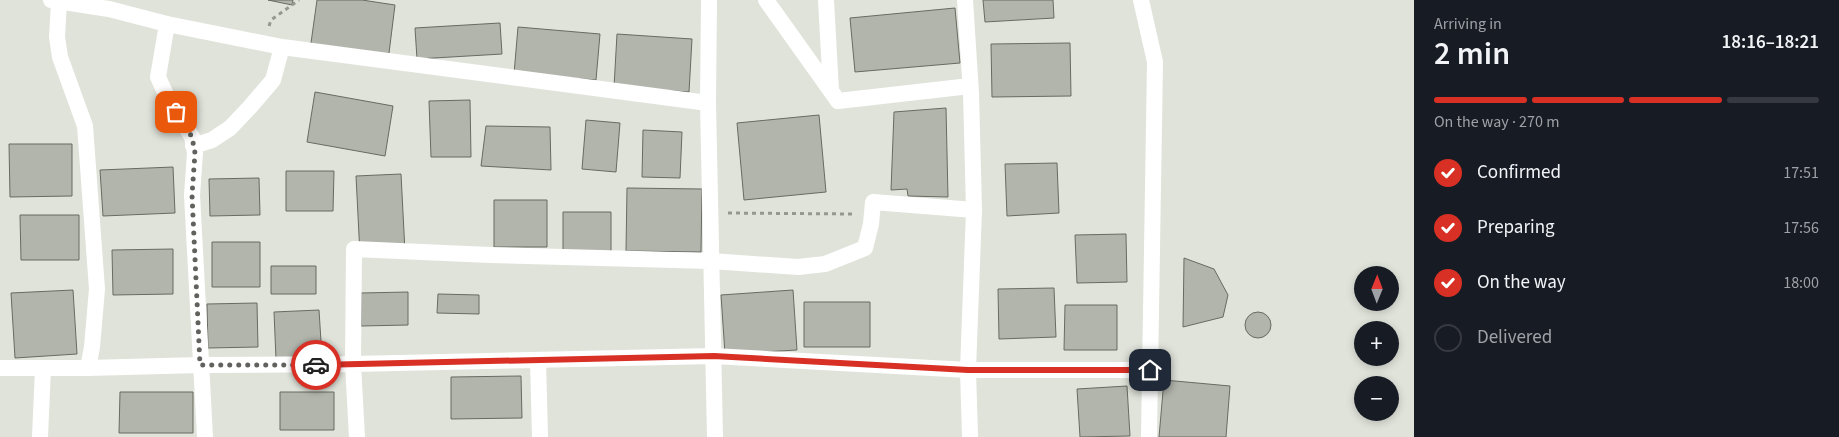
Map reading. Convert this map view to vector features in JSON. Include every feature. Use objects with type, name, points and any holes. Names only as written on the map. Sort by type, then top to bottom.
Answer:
[{"type":"street","points":[[709,0],[708,103],[715,437]]},
{"type":"street","points":[[766,0],[838,101],[970,86]]},
{"type":"street","points":[[826,0],[831,91]]},
{"type":"street","points":[[965,0],[974,210],[968,370],[970,437]]},
{"type":"street","points":[[1141,0],[1155,62],[1149,437]]},
{"type":"street","points":[[88,368],[92,347],[97,289],[85,126],[60,57],[55,1],[110,5],[167,24],[282,48],[708,103]]},
{"type":"street","points":[[167,24],[158,78],[168,100],[192,137],[195,153],[192,195],[205,437]]},
{"type":"street","points":[[194,146],[212,140],[230,128],[250,107],[273,80],[282,48]]},
{"type":"street","points":[[357,437],[353,364],[354,249],[711,261],[798,267],[825,264],[865,248],[874,202],[974,210]]},
{"type":"street","points":[[0,368],[353,364],[714,356],[968,370],[1150,370]]},
{"type":"street","points":[[538,360],[540,437]]},
{"type":"street","points":[[40,437],[43,368]]},
{"type":"path","points":[[264,44],[271,20],[299,0]]},
{"type":"path","points":[[710,213],[872,214]]},
{"type":"building","points":[[268,0],[293,0],[292,5]]},
{"type":"building","points":[[317,0],[362,0],[395,5],[388,61],[310,50]]},
{"type":"building","points":[[983,0],[1053,0],[1054,18],[985,22]]},
{"type":"building","points":[[955,8],[960,63],[855,72],[850,18]]},
{"type":"building","points":[[500,23],[502,54],[417,59],[415,28]]},
{"type":"building","points":[[518,27],[600,34],[596,80],[514,74]]},
{"type":"building","points":[[617,34],[692,39],[689,92],[614,87]]},
{"type":"building","points":[[1070,43],[1071,96],[992,97],[991,44]]},
{"type":"building","points":[[315,92],[393,106],[385,156],[307,142]]},
{"type":"building","points":[[470,100],[471,157],[431,157],[429,101]]},
{"type":"building","points":[[946,108],[948,197],[908,196],[907,189],[891,190],[894,112]]},
{"type":"building","points":[[819,115],[826,192],[744,200],[737,123]]},
{"type":"building","points":[[586,120],[620,123],[616,172],[582,169]]},
{"type":"building","points":[[486,126],[550,127],[551,170],[481,166]]},
{"type":"building","points":[[643,130],[682,132],[680,178],[642,177]]},
{"type":"building","points":[[9,144],[72,144],[72,196],[10,197]]},
{"type":"building","points":[[1057,163],[1059,213],[1007,216],[1005,164]]},
{"type":"building","points":[[173,167],[175,213],[103,216],[100,170]]},
{"type":"building","points":[[286,171],[334,171],[333,211],[286,211]]},
{"type":"building","points":[[401,174],[405,252],[360,255],[356,176]]},
{"type":"building","points":[[259,178],[260,215],[210,216],[209,179]]},
{"type":"building","points":[[627,188],[702,189],[701,252],[626,251]]},
{"type":"building","points":[[494,200],[547,200],[547,247],[494,247]]},
{"type":"building","points":[[563,212],[611,212],[611,255],[563,255]]},
{"type":"building","points":[[20,215],[79,215],[79,260],[21,260]]},
{"type":"building","points":[[1126,234],[1127,282],[1077,283],[1075,235]]},
{"type":"building","points":[[212,242],[260,242],[260,287],[212,287]]},
{"type":"building","points":[[173,249],[173,294],[113,295],[112,250]]},
{"type":"building","points":[[1184,258],[1214,269],[1228,295],[1223,317],[1183,327]]},
{"type":"building","points":[[271,266],[316,266],[316,294],[271,294]]},
{"type":"building","points":[[1054,288],[1056,337],[999,339],[998,289]]},
{"type":"building","points":[[73,290],[77,354],[15,358],[11,293]]},
{"type":"building","points":[[793,290],[797,350],[725,354],[721,295]]},
{"type":"building","points":[[408,292],[408,325],[361,326],[361,293]]},
{"type":"building","points":[[438,294],[479,295],[479,314],[437,313]]},
{"type":"building","points":[[804,302],[870,302],[870,347],[804,347]]},
{"type":"building","points":[[257,303],[258,347],[208,348],[207,304]]},
{"type":"building","points":[[1065,305],[1117,305],[1117,350],[1064,350]]},
{"type":"building","points":[[319,310],[322,357],[276,359],[274,312]]},
{"type":"building","points":[[1258,312],[1267,316],[1271,325],[1267,334],[1258,338],[1249,334],[1245,325],[1249,316]]},
{"type":"building","points":[[521,376],[522,418],[451,419],[451,377]]},
{"type":"building","points":[[1164,380],[1230,386],[1226,437],[1159,437]]},
{"type":"building","points":[[1127,386],[1130,436],[1080,437],[1077,389]]},
{"type":"building","points":[[120,392],[193,392],[193,433],[119,433]]},
{"type":"building","points":[[280,392],[334,392],[334,430],[280,430]]},
{"type":"way so far","points":[[176,112],[192,137],[195,153],[192,195],[200,365],[316,365]]},
{"type":"route","points":[[316,365],[714,356],[968,370],[1150,370]]}]
